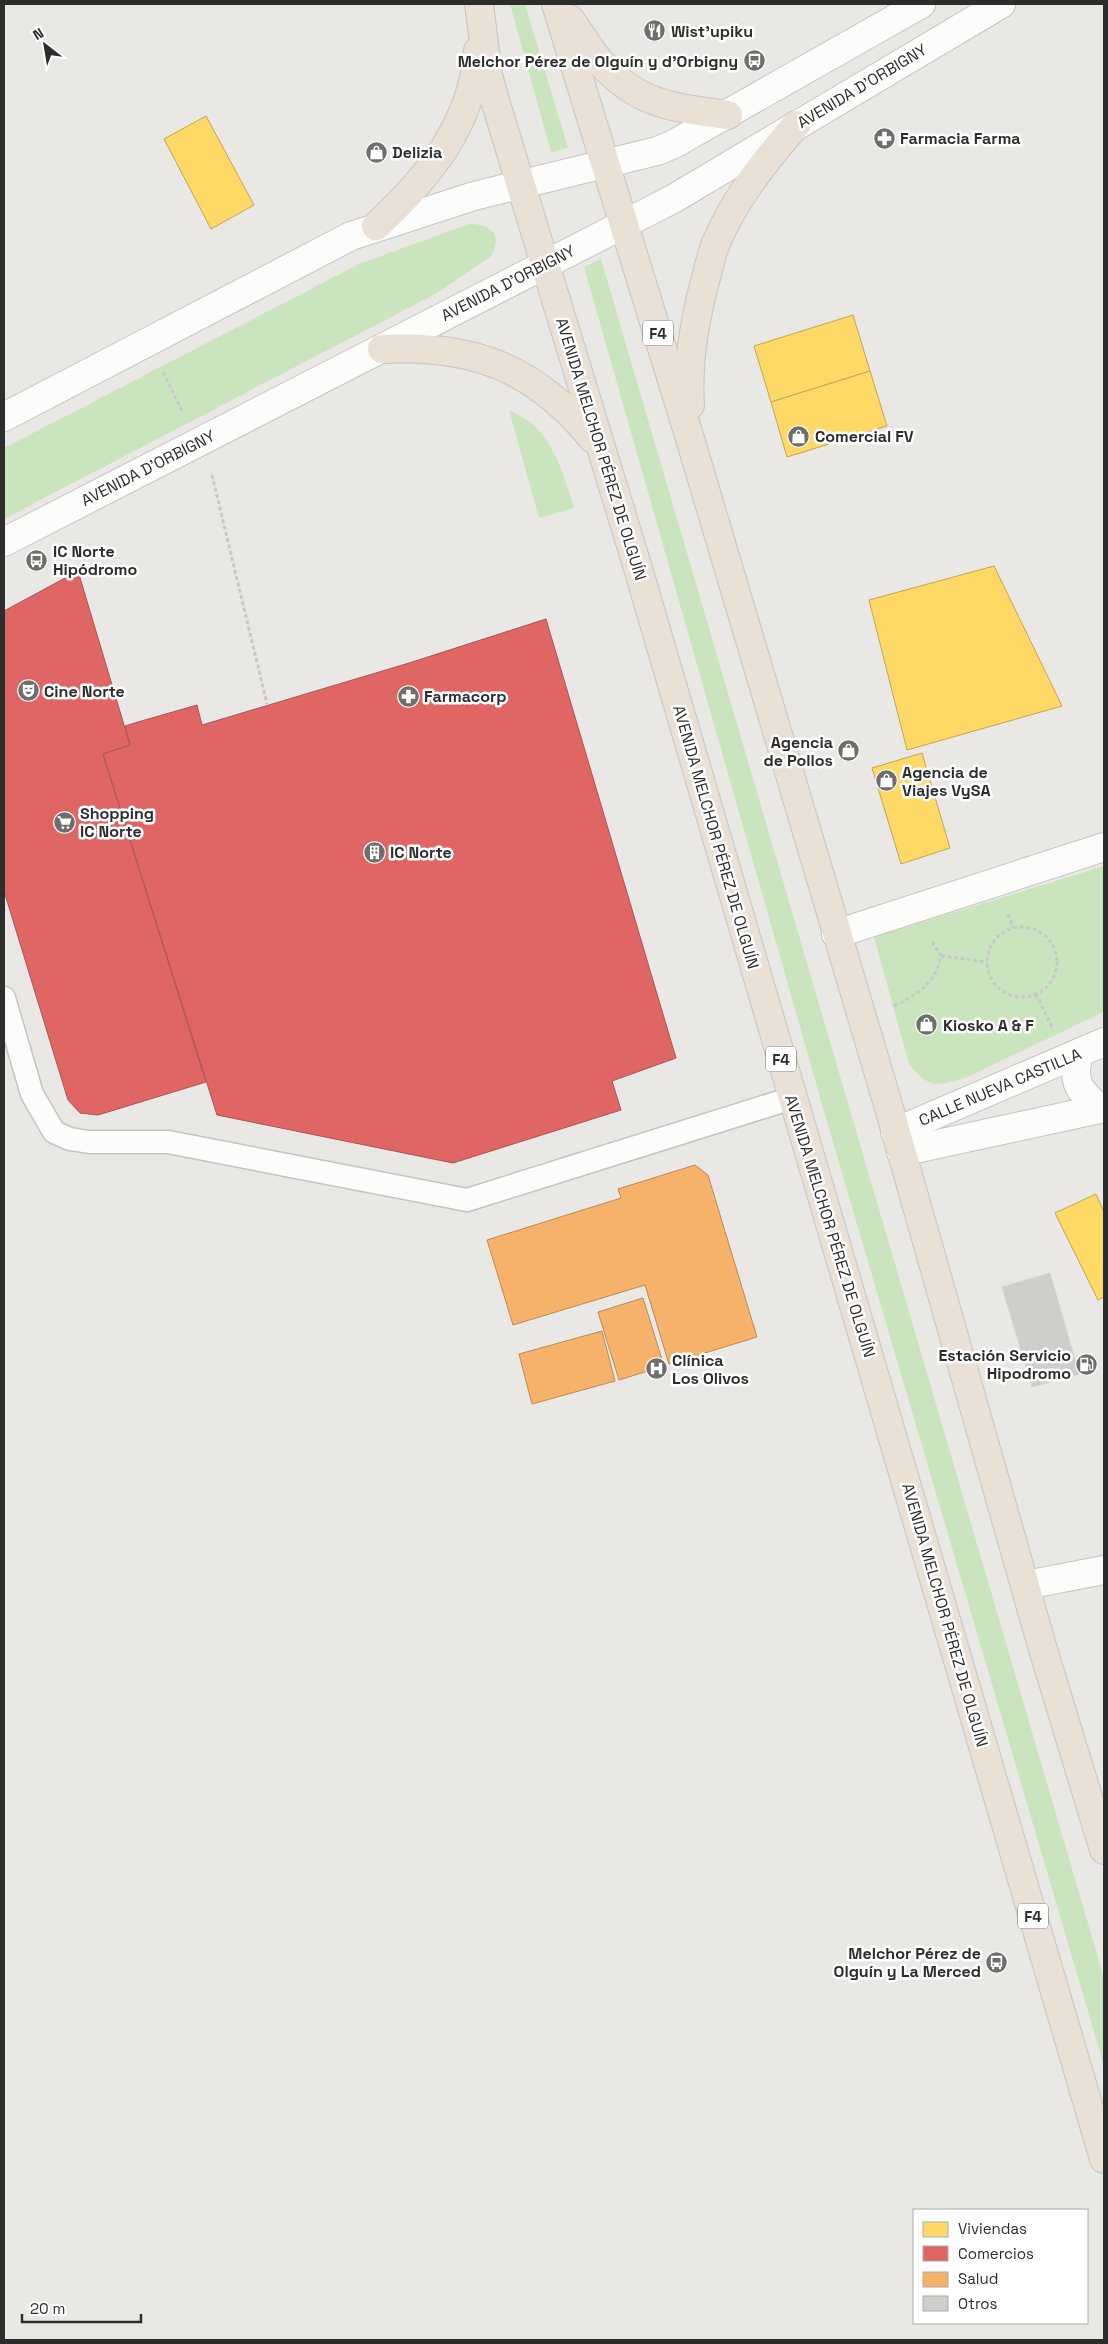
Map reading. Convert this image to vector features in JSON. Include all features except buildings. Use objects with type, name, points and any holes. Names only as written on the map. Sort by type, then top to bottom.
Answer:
[{"type":"highway","points":[[557,4],[593,54],[613,76],[635,94],[654,102],[681,109],[728,115]]},
{"type":"highway","name":"F4","points":[[557,4],[692,442],[898,1142],[1042,1646],[1104,1850]]},
{"type":"highway","points":[[376,226],[410,195],[430,172],[447,145],[471,88],[478,58],[480,15]]},
{"type":"highway","name":"AVENIDA MELCHOR PÉREZ DE OLGUÍN","points":[[480,15],[488,75],[599,446],[637,565],[1104,2159]]},
{"type":"highway","points":[[692,442],[689,367],[697,311],[717,241],[737,204],[764,163],[796,125]]},
{"type":"highway","points":[[382,349],[433,348],[495,362],[551,395],[577,419],[599,446]]},
{"type":"main road","points":[[4,417],[351,236],[376,226],[474,196],[521,186],[657,151],[728,115],[921,4]]},
{"type":"main road","name":"AVENIDA D'ORBIGNY","points":[[4,542],[624,225],[1001,4]]},
{"type":"main road","points":[[836,934],[1104,847]]},
{"type":"main road","name":"CALLE NUEVA CASTILLA","points":[[898,1142],[1104,1042]]},
{"type":"main road","points":[[1080,1053],[1074,1072],[1080,1091],[1102,1108]]},
{"type":"main road","points":[[898,1142],[1102,1108]]},
{"type":"main road","points":[[1026,1585],[1104,1570]]},
{"type":"lane","points":[[4,998],[32,1094],[54,1132],[70,1139],[90,1142],[168,1142],[468,1200],[792,1098]]},
{"type":"path","points":[[161,367],[184,414]]},
{"type":"path","points":[[211,472],[267,704]]},
{"type":"path","points":[[860,1016],[894,1006],[915,996],[938,969],[941,956],[935,943],[901,913]]},
{"type":"path","points":[[1025,927],[1036,929],[1046,936],[1053,945],[1057,956],[1057,968],[1053,979],[1046,988],[1036,994],[1024,997],[1012,996],[994,983],[989,973],[987,962],[994,941],[1002,933],[1013,928],[1025,927]]},
{"type":"path","points":[[941,956],[987,962]]},
{"type":"green space","points":[[510,4],[525,4],[568,148],[551,152]]},
{"type":"green space","points":[[469,224],[477,224],[489,228],[493,232],[496,242],[491,256],[439,292],[4,519],[4,448],[359,264]]},
{"type":"green space","points":[[601,259],[1104,1978],[1104,2066],[827,1122],[584,267]]},
{"type":"green space","points":[[509,410],[533,424],[548,443],[563,474],[574,508],[539,518]]},
{"type":"green space","points":[[1104,866],[1104,1012],[963,1079],[938,1084],[921,1077],[909,1064],[874,937]]},
{"type":"place","name":"Wist'upiku","points":[[655,31]]},
{"type":"place","name":"Melchor Pérez de Olguín y d'Orbigny","points":[[754,61]]},
{"type":"place","name":"Farmacia Farma","points":[[884,138]]},
{"type":"place","name":"Delizia","points":[[376,152]]},
{"type":"place","name":"Comercial FV","points":[[799,436]]},
{"type":"place","name":"IC Norte Hipódromo","points":[[37,560]]},
{"type":"place","name":"Cine Norte","points":[[28,691]]},
{"type":"place","name":"Farmacorp","points":[[408,696]]},
{"type":"place","name":"Agencia de Pollos","points":[[849,751]]},
{"type":"place","name":"Agencia de Viajes VySA","points":[[886,781]]},
{"type":"place","name":"Shopping IC Norte","points":[[64,822]]},
{"type":"place","name":"IC Norte","points":[[374,852]]},
{"type":"place","name":"Kiosko A & F","points":[[927,1025]]},
{"type":"place","name":"Estación Servicio Hipodromo","points":[[1087,1364]]},
{"type":"place","name":"Clínica Los Olivos","points":[[656,1369]]},
{"type":"place","name":"Melchor Pérez de Olguín y La Merced","points":[[997,1962]]}]
